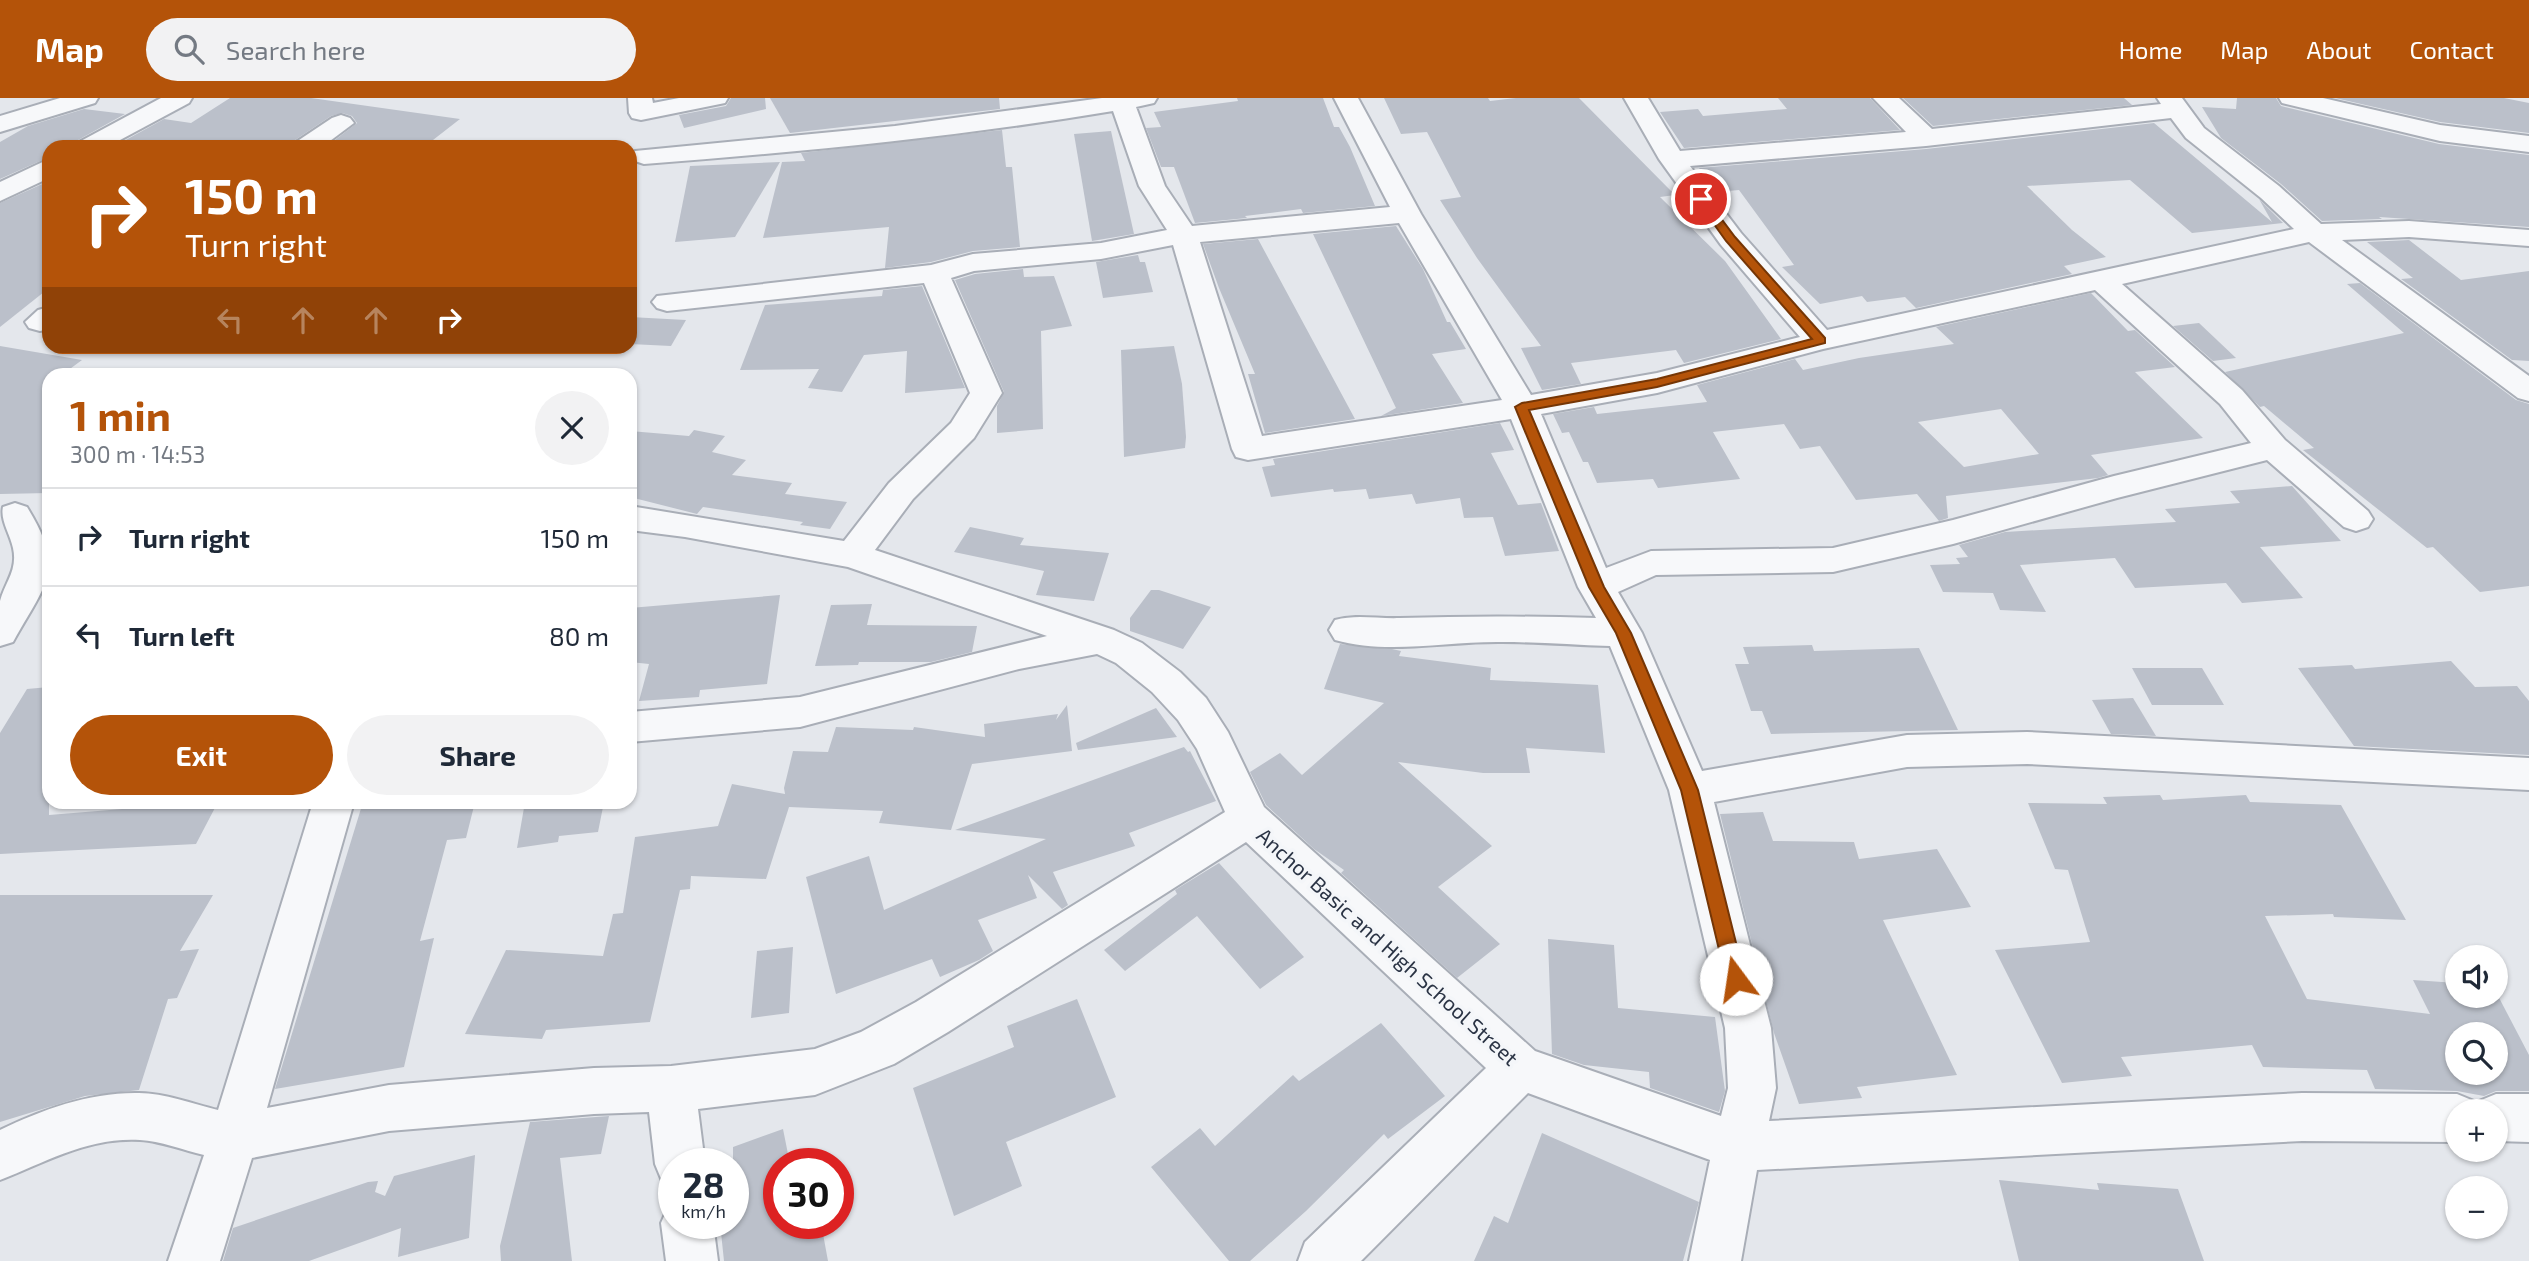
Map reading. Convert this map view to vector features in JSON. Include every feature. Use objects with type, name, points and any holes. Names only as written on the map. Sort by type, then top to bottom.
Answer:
[{"type":"street","points":[[108,140],[139,119],[180,98]]},
{"type":"street","points":[[640,98],[641,113],[716,98]]},
{"type":"street","points":[[1346,98],[1407,214],[1522,407],[1596,587],[1623,633],[1689,790],[1748,1028],[1752,1088],[1724,1205],[1715,1261]]},
{"type":"street","points":[[1636,98],[1672,159],[1731,239],[1820,341]]},
{"type":"street","points":[[1885,98],[1926,138]]},
{"type":"street","points":[[2291,98],[2440,133],[2529,144]]},
{"type":"street","points":[[0,124],[99,100],[137,112],[139,119]]},
{"type":"street","points":[[644,156],[884,136],[1129,100],[1136,136],[1152,186],[1184,235],[1248,449],[1522,407],[1657,383],[1820,341],[2314,233],[2409,229],[2529,238]]},
{"type":"street","points":[[1672,159],[1926,138],[2173,104],[2195,132],[2270,192],[2314,233],[2529,391]]},
{"type":"street","points":[[316,140],[341,123]]},
{"type":"street","points":[[0,193],[42,171]]},
{"type":"street","points":[[667,302],[932,274],[973,262],[1101,251],[1184,235],[1407,214]]},
{"type":"street","points":[[852,555],[909,483],[964,431],[978,413],[986,393],[937,275],[932,274]]},
{"type":"street","points":[[2099,278],[2231,397],[2273,448],[2356,519]]},
{"type":"street","points":[[1596,587],[1651,563],[1833,560],[1953,532],[2114,487],[2273,448]]},
{"type":"street","points":[[0,632],[34,570],[30,537],[21,514]]},
{"type":"street","name":"Anchor Basic and High School Street","points":[[637,519],[852,555],[1101,640],[1129,653],[1166,682],[1192,709],[1214,743],[1249,819],[1520,1068],[1629,1105],[1739,1147]]},
{"type":"street","points":[[1348,629],[1395,632],[1501,628],[1623,633]]},
{"type":"street","points":[[637,726],[800,712],[1019,654],[1101,640]]},
{"type":"street","points":[[1689,790],[1907,751],[1947,750],[2040,749],[2529,774]]},
{"type":"street","points":[[194,1261],[234,1138],[331,809]]},
{"type":"street","points":[[0,1156],[34,1139],[90,1120],[141,1116],[234,1138],[389,1108],[594,1091],[671,1089],[815,1072],[877,1048],[932,1017],[1249,819]]},
{"type":"street","points":[[1324,1261],[1520,1068]]},
{"type":"street","points":[[671,1089],[678,1148]]},
{"type":"street","points":[[1739,1147],[2302,1117],[2445,1118]]},
{"type":"street","points":[[2508,1118],[2529,1118]]},
{"type":"street","points":[[689,1239],[692,1261]]},
{"type":"building","points":[[230,98],[311,98],[460,119],[433,140],[335,140],[357,123],[352,116],[342,113],[331,116],[295,140],[126,140],[164,119],[191,123]]},
{"type":"building","points":[[731,98],[765,98],[766,109],[684,128],[679,115],[726,106]]},
{"type":"building","points":[[770,98],[999,98],[1000,109],[790,133]]},
{"type":"building","points":[[1237,98],[1323,98],[1334,127],[1339,127],[1350,147],[1375,206],[1303,213],[1301,209],[1195,223],[1174,167],[1161,167],[1146,128],[1161,127],[1154,112],[1238,101]]},
{"type":"building","points":[[1384,98],[1488,98],[1490,101],[1516,98],[1579,98],[1675,195],[1660,197],[1725,261],[1781,339],[1684,363],[1676,350],[1571,363],[1581,384],[1542,390],[1521,348],[1541,346],[1477,258],[1440,200],[1461,197],[1427,132],[1401,134]]},
{"type":"building","points":[[1778,98],[1870,98],[1900,130],[1684,148],[1660,112],[1698,109],[1703,116],[1787,109]]},
{"type":"building","points":[[1903,98],[2124,98],[2132,105],[1933,126]]},
{"type":"building","points":[[2237,98],[2276,98],[2281,106],[2439,144],[2529,155],[2529,227],[2379,217],[2382,219],[2322,221],[2281,184],[2221,138],[2202,107],[2236,109]]},
{"type":"building","points":[[2335,98],[2504,98],[2529,103],[2529,133],[2440,122]]},
{"type":"building","points":[[84,109],[125,114],[78,140],[42,140],[42,160],[0,179],[0,142],[28,126]]},
{"type":"building","points":[[2154,123],[2272,222],[2259,199],[2283,223],[2192,233],[2130,180],[2027,186],[2072,230],[2106,257],[2064,266],[2072,274],[1916,308],[1905,297],[1867,302],[1862,296],[1820,304],[1782,267],[1794,265],[1739,190],[1717,192],[1699,168],[1926,149]]},
{"type":"building","points":[[1002,130],[1006,167],[1012,167],[1020,247],[973,251],[931,262],[885,268],[889,227],[763,238],[782,162],[805,161],[801,153]]},
{"type":"building","points":[[1111,131],[1134,234],[1092,241],[1074,134]]},
{"type":"building","points":[[780,162],[735,237],[675,242],[690,166]]},
{"type":"building","points":[[42,184],[42,294],[0,327],[0,203]]},
{"type":"building","points":[[1396,226],[1423,269],[1447,322],[1450,322],[1466,349],[1432,354],[1463,403],[1381,416],[1396,408],[1313,234]]},
{"type":"building","points":[[1258,239],[1355,419],[1265,433],[1248,374],[1255,374],[1203,244]]},
{"type":"building","points":[[2409,240],[2461,280],[2529,271],[2529,361],[2512,360],[2401,279],[2413,278],[2367,242]]},
{"type":"building","points":[[1138,255],[1140,262],[1145,262],[1153,292],[1103,298],[1096,262]]},
{"type":"building","points":[[1023,269],[1024,277],[1054,276],[1072,326],[1041,331],[1043,429],[997,433],[997,406],[1004,392],[955,280],[975,274]]},
{"type":"building","points":[[2360,283],[2516,400],[2529,404],[2529,586],[2480,592],[2433,547],[2427,548],[2303,450],[2314,448],[2264,406],[2260,407],[2225,372],[2404,333],[2347,284]]},
{"type":"building","points":[[922,286],[965,388],[905,393],[907,351],[864,355],[842,392],[808,388],[819,369],[740,370],[765,305],[882,296],[883,290]]},
{"type":"building","points":[[2091,293],[2128,331],[2135,330],[2175,367],[2135,372],[2203,438],[2091,455],[2108,475],[2098,478],[1946,496],[1948,518],[1939,521],[1917,494],[1856,500],[1820,446],[1800,449],[1784,424],[1713,432],[1740,479],[1658,488],[1653,479],[1597,483],[1588,462],[1583,462],[1569,432],[1562,433],[1553,414],[1594,407],[1597,414],[1707,402],[1697,385],[1795,359],[1803,370],[1859,358],[1954,344],[1936,327]],"holes":[[[2001,409],[2039,454],[1964,467],[1918,422]]]},
{"type":"building","points":[[637,317],[686,320],[671,346],[637,344]]},
{"type":"building","points":[[2199,323],[2236,358],[2213,361],[2173,326]]},
{"type":"building","points":[[0,346],[82,360],[71,368],[42,368],[42,493],[0,494]]},
{"type":"building","points":[[1174,346],[1182,384],[1185,448],[1124,457],[1121,350]]},
{"type":"building","points":[[1500,423],[1514,450],[1491,453],[1518,505],[1541,503],[1559,551],[1505,556],[1493,517],[1464,518],[1460,498],[1416,504],[1412,494],[1369,499],[1366,489],[1334,492],[1333,489],[1271,497],[1262,467],[1275,465],[1273,459]]},
{"type":"building","points":[[694,430],[725,436],[712,452],[746,460],[732,475],[792,483],[785,494],[847,502],[830,529],[800,525],[803,522],[703,507],[697,514],[637,499],[637,432],[689,436]]},
{"type":"building","points":[[2292,486],[2341,541],[2260,547],[2303,598],[2242,603],[2226,583],[2135,588],[2115,558],[2020,565],[2046,612],[2000,610],[1993,593],[1943,592],[1930,565],[1960,564],[1956,558],[1968,557],[1959,545],[2005,532],[2176,522],[2165,509],[2240,503],[2230,491]]},
{"type":"building","points":[[970,527],[1024,538],[1020,545],[1109,553],[1094,601],[1036,595],[1044,571],[954,552]]},
{"type":"building","points":[[1151,590],[1159,590],[1211,607],[1183,649],[1130,631],[1130,618]]},
{"type":"building","points":[[780,595],[767,684],[700,690],[699,697],[639,701],[649,664],[637,663],[637,607]]},
{"type":"building","points":[[872,604],[867,625],[977,626],[972,652],[931,662],[859,662],[858,665],[815,666],[831,605]]},
{"type":"building","points":[[1340,644],[1392,649],[1401,651],[1399,656],[1491,668],[1490,680],[1598,685],[1605,753],[1526,748],[1530,773],[1483,773],[1398,762],[1492,846],[1438,887],[1500,944],[1457,978],[1341,873],[1344,870],[1314,849],[1266,805],[1250,772],[1280,753],[1302,775],[1384,703],[1324,689]]},
{"type":"building","points":[[1812,645],[1814,651],[1919,648],[1958,730],[1771,734],[1762,711],[1751,711],[1735,664],[1749,664],[1743,647]]},
{"type":"building","points":[[2451,661],[2475,687],[2517,686],[2529,701],[2529,755],[2354,746],[2298,668],[2352,665],[2355,669]]},
{"type":"building","points":[[2132,668],[2202,668],[2224,705],[2152,705]]},
{"type":"building","points":[[42,688],[42,809],[49,809],[49,815],[122,809],[214,809],[196,844],[0,854],[0,733],[27,689]]},
{"type":"building","points":[[2133,698],[2156,736],[2111,734],[2092,700]]},
{"type":"building","points":[[1067,705],[1072,751],[972,764],[951,830],[879,823],[883,811],[789,807],[766,879],[691,876],[690,889],[680,890],[650,1022],[546,1030],[542,1039],[465,1034],[506,950],[603,956],[613,914],[623,913],[635,837],[718,826],[732,784],[785,794],[793,751],[828,752],[836,727],[913,730],[914,727],[985,737],[984,724],[1058,714],[1056,720]]},
{"type":"building","points":[[1156,708],[1177,737],[1078,750],[1076,743]]},
{"type":"building","points":[[1184,747],[1190,751],[1216,801],[1129,833],[1135,846],[1053,872],[1068,905],[1062,909],[1028,875],[1037,898],[978,920],[993,951],[979,960],[940,977],[932,959],[836,994],[806,877],[869,856],[884,910],[1046,839],[955,830]]},
{"type":"building","points":[[2160,795],[2163,800],[2246,795],[2250,802],[2341,805],[2406,920],[2334,917],[2333,914],[2265,916],[2307,999],[2430,1014],[2413,980],[2445,982],[2445,1008],[2504,1008],[2529,1055],[2529,1091],[2496,1091],[2484,1096],[2457,1091],[2375,1089],[2367,1070],[2263,1067],[2252,1045],[2121,1057],[2132,1076],[2062,1083],[1995,950],[2090,942],[2068,870],[2055,869],[2028,803],[2107,804],[2103,797]]},
{"type":"building","points":[[361,809],[473,809],[466,838],[447,840],[420,941],[434,938],[404,1067],[275,1089]]},
{"type":"building","points":[[524,809],[603,809],[598,832],[559,836],[558,842],[517,848]]},
{"type":"building","points":[[1763,812],[1773,841],[1854,842],[1859,859],[1937,849],[1971,907],[1883,920],[1957,1075],[1857,1087],[1862,1098],[1799,1104],[1774,1033],[1720,814]]},
{"type":"building","points":[[1219,863],[1304,957],[1260,989],[1197,916],[1125,971],[1104,950],[1177,894],[1175,890]]},
{"type":"building","points":[[0,895],[213,895],[180,951],[199,949],[177,998],[168,999],[139,1090],[85,1096],[0,1122]]},
{"type":"building","points":[[1548,939],[1614,945],[1618,1008],[1715,1017],[1725,1091],[1719,1112],[1650,1088],[1649,1072],[1584,1065],[1552,1054]]},
{"type":"building","points":[[793,947],[789,1013],[751,1018],[757,951]]},
{"type":"building","points":[[1077,999],[1116,1097],[1006,1142],[1022,1186],[954,1216],[913,1088],[1014,1047],[1007,1026]]},
{"type":"building","points":[[1381,1023],[1445,1096],[1388,1139],[1384,1134],[1306,1211],[1250,1261],[1229,1261],[1151,1167],[1200,1128],[1215,1146],[1293,1075],[1299,1081]]},
{"type":"building","points":[[609,1116],[601,1154],[560,1158],[572,1261],[501,1261],[500,1246],[530,1122]]},
{"type":"building","points":[[783,1129],[787,1148],[763,1148],[763,1239],[824,1239],[828,1261],[724,1261],[722,1239],[749,1239],[749,1148],[733,1147]]},
{"type":"building","points":[[1542,1133],[1699,1202],[1683,1261],[1474,1261],[1494,1216],[1508,1223]]},
{"type":"building","points":[[475,1155],[469,1238],[398,1257],[401,1228],[309,1261],[223,1261],[233,1228],[368,1182],[378,1181],[375,1192],[385,1196],[394,1176]]},
{"type":"building","points":[[1999,1180],[2099,1190],[2097,1183],[2178,1189],[2204,1261],[2019,1261]]},
{"type":"route","points":[[1701,199],[1731,239],[1820,341],[1657,383],[1522,407],[1596,587],[1623,633],[1689,790],[1736,979]]}]
